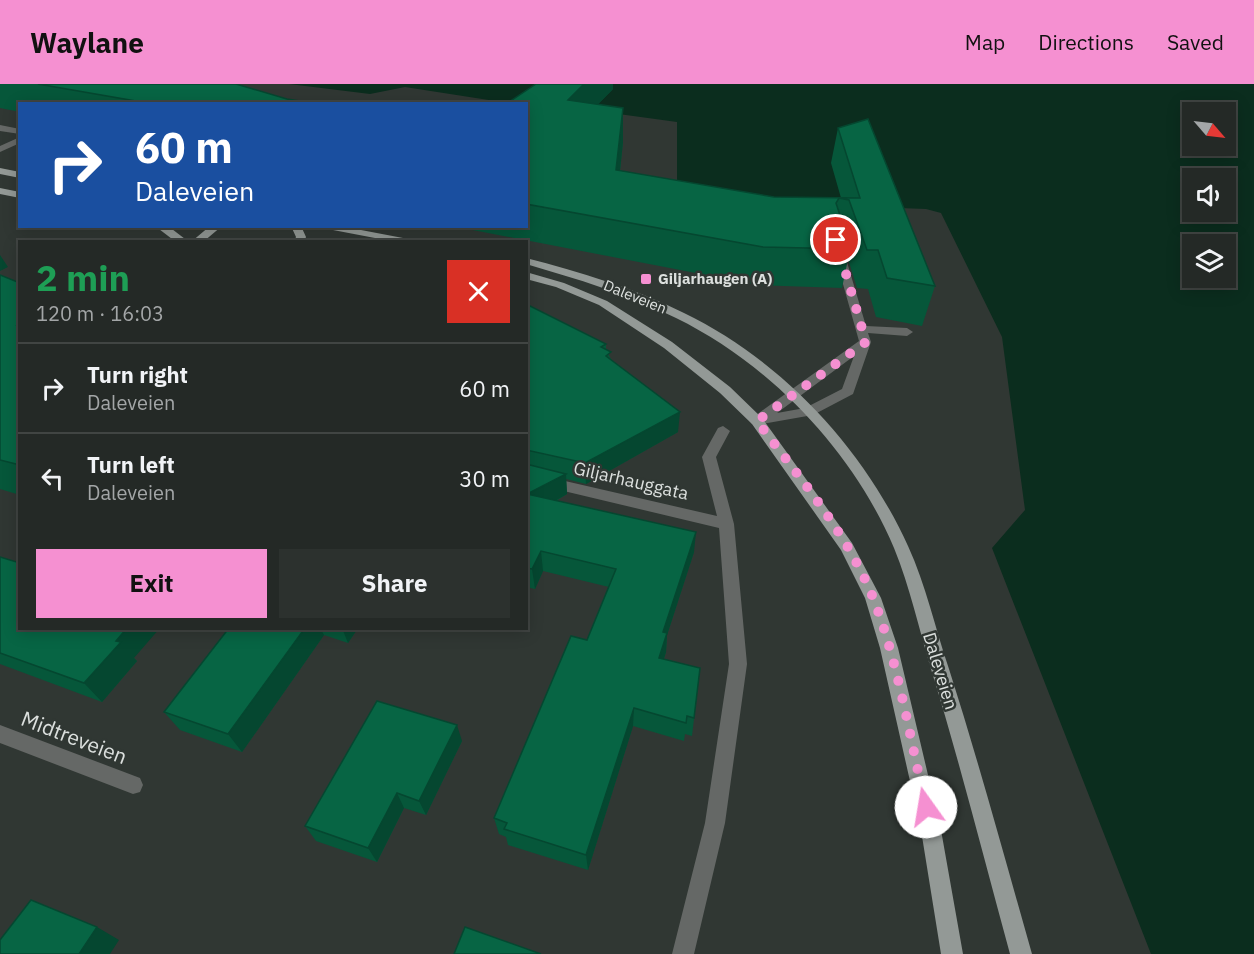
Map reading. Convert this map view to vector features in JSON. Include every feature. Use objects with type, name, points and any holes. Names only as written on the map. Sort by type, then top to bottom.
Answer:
[{"type":"main road","points":[[0,171],[18,175]]},
{"type":"main road","points":[[0,191],[18,195]]},
{"type":"main road","points":[[163,228],[181,240]]},
{"type":"main road","points":[[199,240],[214,228]]},
{"type":"main road","points":[[330,228],[406,240]]},
{"type":"main road","name":"Daleveien","points":[[528,262],[585,278],[672,311],[729,344],[793,394],[835,440],[897,537],[944,683],[1021,954]]},
{"type":"main road","name":"Daleveien","points":[[528,276],[560,285],[603,303],[668,345],[725,390],[757,421],[847,547],[873,598],[889,648],[931,830],[952,954]]},
{"type":"street","points":[[0,128],[18,132]]},
{"type":"street","points":[[0,143],[18,133]]},
{"type":"street","points":[[0,149],[18,140]]},
{"type":"street","points":[[757,421],[808,412],[848,391],[864,335],[836,240]]},
{"type":"street","points":[[757,421],[864,335],[907,332]]},
{"type":"street","points":[[683,954],[715,823],[738,664],[726,524],[709,457],[723,431]]},
{"type":"street","name":"Giljarhauggata","points":[[528,477],[726,524]]},
{"type":"street","name":"Midtreveien","points":[[0,734],[133,784]]},
{"type":"shaded area","points":[[289,84],[1254,84],[1254,954],[1151,954],[992,548],[1025,510],[1002,337],[941,213],[926,209],[677,200],[677,122],[531,102],[495,101],[405,87],[370,94]]},
{"type":"building","points":[[38,84],[236,84],[306,102],[142,102]]},
{"type":"building","points":[[536,84],[584,84],[568,100],[623,108],[616,170],[774,197],[860,198],[838,128],[868,119],[935,286],[887,278],[878,250],[867,250],[849,200],[839,198],[836,203],[851,249],[763,247],[528,204],[528,102],[509,102]]},
{"type":"building","points":[[0,275],[18,282],[18,464],[0,460]]},
{"type":"building","points":[[528,305],[606,344],[601,347],[611,352],[606,356],[680,412],[585,463],[528,450]]},
{"type":"building","points":[[528,464],[566,474],[528,493]]},
{"type":"building","points":[[528,494],[696,532],[663,632],[667,633],[659,658],[700,668],[694,718],[687,716],[686,723],[634,708],[586,855],[504,829],[507,823],[494,818],[571,636],[587,640],[616,569],[541,551],[532,569],[528,568]]},
{"type":"building","points":[[0,557],[18,562],[18,630],[125,630],[116,641],[121,642],[84,683],[0,653]]},
{"type":"building","points":[[227,630],[304,630],[228,734],[164,712]]},
{"type":"building","points":[[377,701],[457,725],[419,801],[397,793],[368,848],[305,826]]},
{"type":"building","points":[[31,900],[97,927],[79,954],[0,954],[0,940]]},
{"type":"building","points":[[465,927],[541,954],[454,954]]},
{"type":"place","name":"Giljarhaugen (A)","points":[[646,279]]},
{"type":"route","points":[[836,240],[866,342],[757,421],[847,547],[873,598],[889,648],[926,807]]}]
